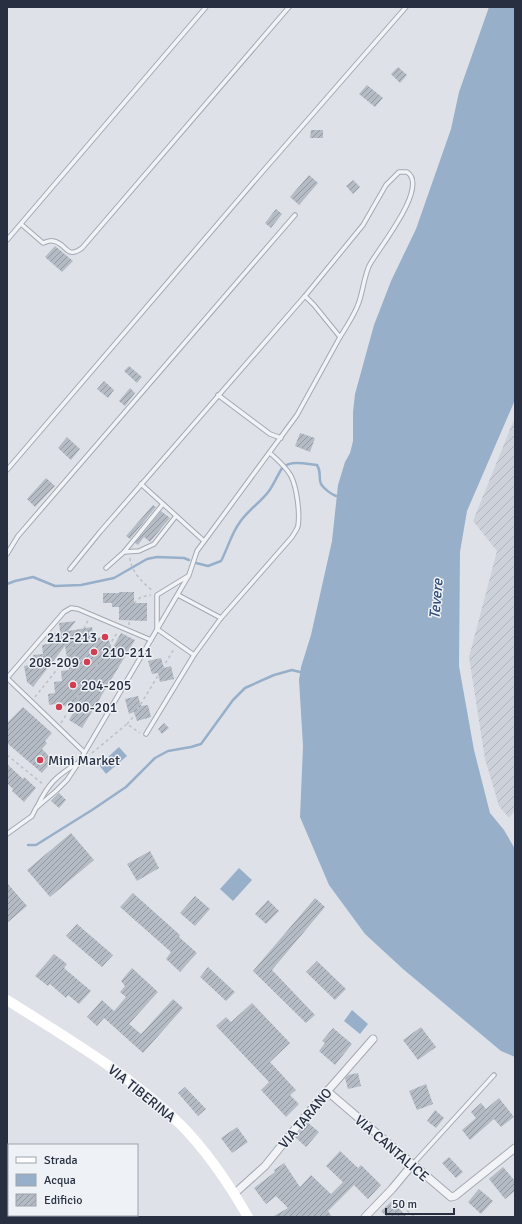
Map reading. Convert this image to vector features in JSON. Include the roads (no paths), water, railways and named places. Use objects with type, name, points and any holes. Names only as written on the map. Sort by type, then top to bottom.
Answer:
[{"type":"main road","name":"VIA TIBERINA","points":[[7,1000],[111,1067],[154,1100],[194,1139],[219,1172],[248,1217]]},
{"type":"street","name":"VIA TARANO","points":[[234,1194],[265,1166],[327,1091],[373,1039]]},
{"type":"street","name":"VIA CANTALICE","points":[[327,1091],[448,1196],[453,1197],[515,1148]]},
{"type":"street","points":[[365,1217],[388,1194],[412,1165]]},
{"type":"lane","points":[[7,240],[206,7]]},
{"type":"lane","points":[[21,224],[43,243],[52,240],[71,253],[76,253],[82,248],[289,7]]},
{"type":"lane","points":[[7,470],[257,178],[406,7]]},
{"type":"lane","points":[[36,808],[67,780],[79,762],[178,595],[189,575],[197,551],[297,415],[358,304],[368,268],[390,236],[404,212],[414,181],[410,174],[407,172],[399,172],[386,185],[380,192],[363,225],[305,296],[141,484],[70,569]]},
{"type":"lane","points":[[7,554],[18,536],[295,215]]},
{"type":"lane","points":[[305,296],[340,337]]},
{"type":"lane","points":[[218,395],[270,434],[281,438]]},
{"type":"lane","points":[[146,734],[194,655],[221,618],[292,537],[296,530],[298,525],[297,503],[292,478],[286,469],[270,453]]},
{"type":"lane","points":[[141,484],[204,541]]},
{"type":"lane","points":[[106,568],[124,552],[163,504]]},
{"type":"lane","points":[[124,552],[139,551],[154,544],[176,516]]},
{"type":"lane","points":[[157,629],[157,595],[189,575]]},
{"type":"lane","points":[[178,595],[221,618]]},
{"type":"lane","points":[[84,752],[7,678],[64,612],[71,608],[78,609],[151,640]]},
{"type":"lane","points":[[157,629],[194,655]]},
{"type":"lane","points":[[7,834],[32,816],[47,787],[62,772],[79,762]]},
{"type":"lane","points":[[412,1165],[494,1075]]},
{"type":"water","name":"Tevere","points":[[489,7],[515,7],[515,400],[467,511],[460,552],[459,666],[474,750],[490,813],[504,830],[515,849],[515,1057],[501,1051],[403,969],[365,934],[329,885],[300,817],[303,746],[299,680],[301,667],[311,635],[332,541],[338,485],[353,441],[353,412],[355,394],[374,325],[391,281],[416,229],[451,129],[459,92]]},
{"type":"water","points":[[119,747],[127,756],[106,774],[99,765]]},
{"type":"water","points":[[239,868],[252,880],[233,901],[220,889]]},
{"type":"water","points":[[352,1010],[368,1024],[360,1034],[344,1021]]},
{"type":"waterway","points":[[196,563],[208,566],[221,561],[234,531],[240,522],[271,489],[283,467],[287,465],[300,463],[317,465],[321,484],[324,488],[336,496]]},
{"type":"waterway","points":[[7,584],[33,577],[55,586],[81,585],[114,578],[147,559],[157,557],[184,558],[189,560]]},
{"type":"waterway","points":[[28,845],[36,845],[126,787],[155,758],[168,751],[201,744],[233,700],[245,688],[274,675],[292,670],[300,672]]},
{"type":"place","name":"212-213","points":[[105,637]]},
{"type":"place","name":"210-211","points":[[94,652]]},
{"type":"place","name":"208-209","points":[[87,662]]},
{"type":"place","name":"204-205","points":[[73,685]]},
{"type":"place","name":"200-201","points":[[59,707]]},
{"type":"place","name":"Mini Market","points":[[40,760]]}]
